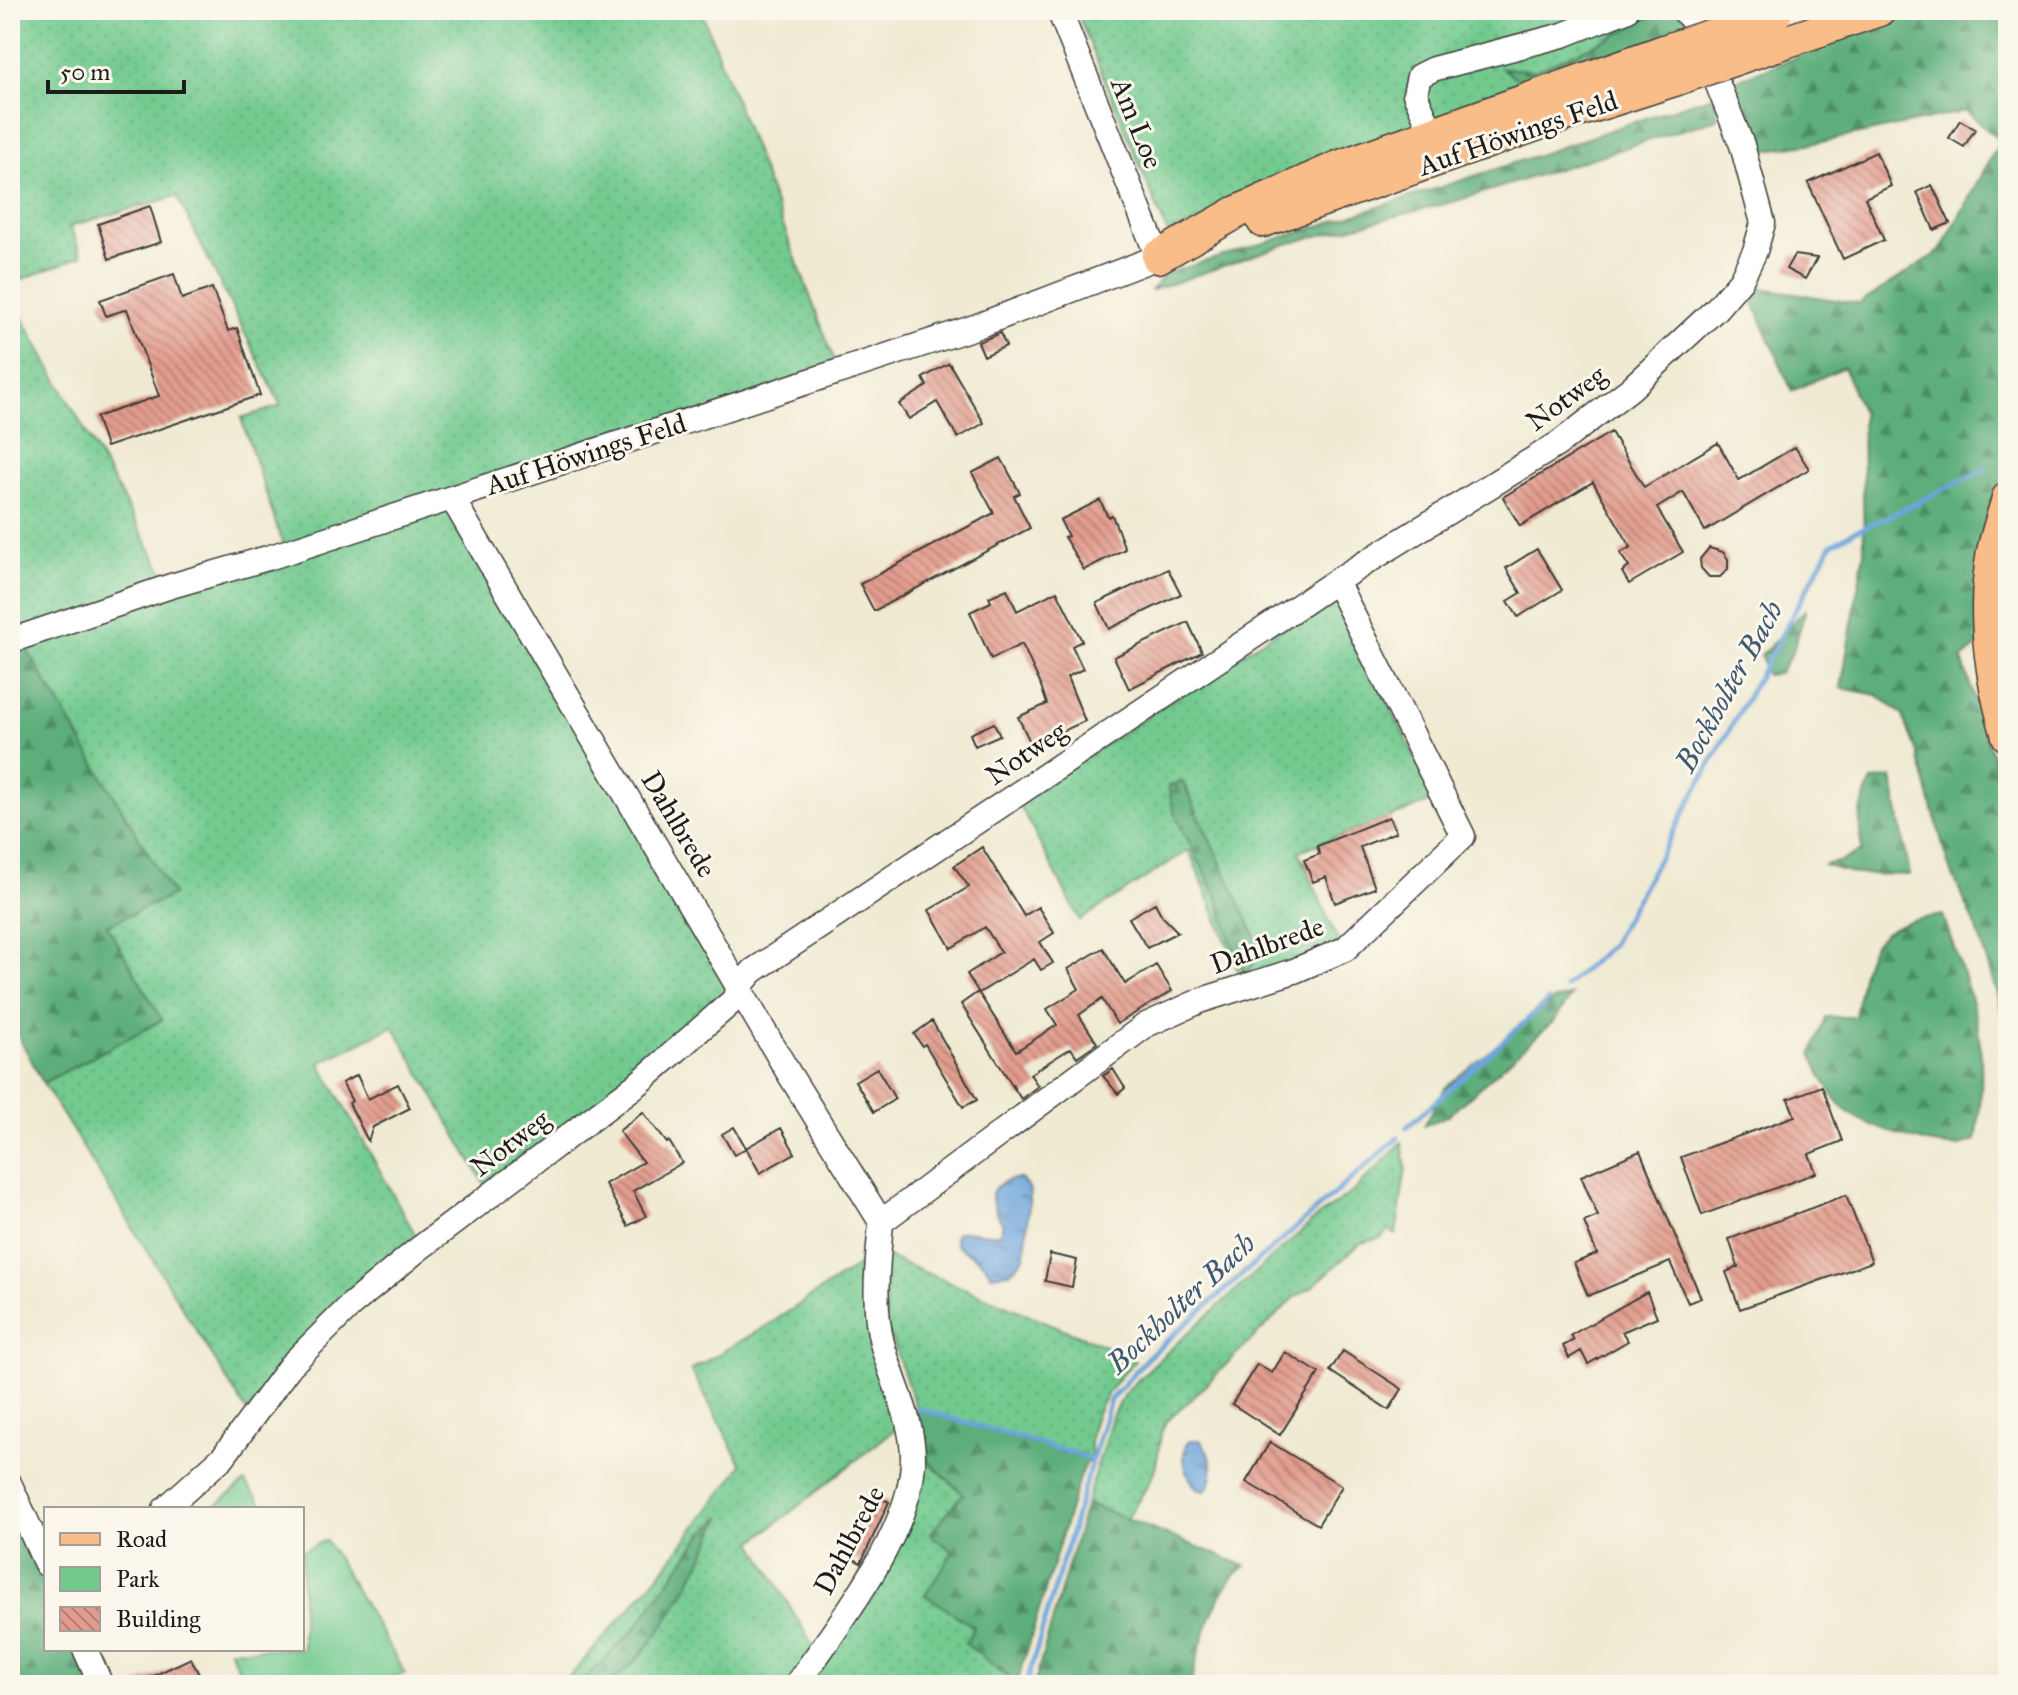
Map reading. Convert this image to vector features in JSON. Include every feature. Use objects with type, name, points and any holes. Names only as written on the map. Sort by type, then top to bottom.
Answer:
[{"type":"main road","name":"Auf Höwings Feld","points":[[1158,257],[1437,145],[1669,66],[1782,22],[1879,10]]},
{"type":"main road","points":[[2008,498],[1993,553],[1989,615],[1995,687],[2008,736]]},
{"type":"main road","points":[[2008,606],[2008,650]]},
{"type":"street","name":"Am Loe","points":[[1059,10],[1158,257]]},
{"type":"street","points":[[1437,145],[1415,94],[1419,76],[1433,69],[1563,35],[1626,10]]},
{"type":"street","name":"Notweg","points":[[167,1507],[223,1457],[290,1366],[351,1305],[416,1251],[639,1083],[735,999],[740,986],[753,971],[1336,581],[1558,444],[1630,389],[1716,309],[1741,280],[1755,251],[1763,223],[1742,145],[1692,20],[1683,10]]},
{"type":"street","name":"Auf Höwings Feld","points":[[10,641],[171,586],[972,328],[1158,257]]},
{"type":"street","name":"Dahlbrede","points":[[452,498],[788,1072],[881,1222],[878,1313],[881,1340],[910,1431],[913,1460],[910,1484],[901,1516],[867,1580],[796,1685]]},
{"type":"street","name":"Dahlbrede","points":[[881,1222],[1146,1025],[1202,1000],[1294,971],[1345,949],[1463,836],[1336,581]]},
{"type":"street","points":[[10,1485],[44,1560]]},
{"type":"street","points":[[86,1651],[101,1685]]},
{"type":"green space","points":[[10,10],[701,10],[839,372],[452,498],[736,985],[731,999],[488,1190],[393,1026],[320,1063],[420,1243],[247,1412],[43,1083],[162,1020],[106,925],[10,640],[10,295],[171,586],[285,551],[241,418],[281,406],[177,196],[70,226],[82,256],[10,284]]},
{"type":"green space","points":[[1076,10],[1662,10],[1614,36],[1535,71],[1504,68],[1526,85],[1168,234]]},
{"type":"green space","points":[[1662,10],[1736,10],[1526,85],[1502,68],[1535,71],[1614,36]]},
{"type":"green space","points":[[1922,10],[2008,10],[2008,478],[2000,501],[1981,643],[1962,659],[2008,806],[2008,1053],[2003,1015],[1976,926],[1949,867],[1917,752],[1902,714],[1877,695],[1841,688],[1864,552],[1862,414],[1844,367],[1792,391],[1746,285],[1859,304],[1940,251],[2000,141],[1966,111],[1822,142],[1760,151],[1733,81],[1797,57],[1797,52]]},
{"type":"green space","points":[[1717,95],[1717,119],[1456,201],[1290,243],[1150,291],[1167,273],[1432,190]]},
{"type":"green space","points":[[1333,594],[1437,800],[1299,851],[1340,946],[1242,981],[1189,850],[1080,920],[1018,802]]},
{"type":"green space","points":[[1806,609],[1793,651],[1779,673],[1766,675],[1761,655]]},
{"type":"green space","points":[[20,638],[173,895],[107,925],[162,1020],[43,1083],[10,1020],[10,641]]},
{"type":"green space","points":[[1892,777],[1910,875],[1856,874],[1823,865],[1842,861],[1862,850],[1860,823],[1868,790],[1872,781]]},
{"type":"green space","points":[[1183,782],[1261,949],[1246,977],[1232,945],[1218,898],[1175,815],[1168,786]]},
{"type":"green space","points":[[1943,915],[1974,1010],[1981,1059],[1976,1141],[1958,1146],[1918,1140],[1884,1130],[1856,1117],[1831,1092],[1812,1054],[1826,1017],[1855,1017],[1867,957],[1874,944],[1898,926]]},
{"type":"green space","points":[[1572,995],[1555,1020],[1449,1115],[1424,1126],[1445,1088],[1552,1001]]},
{"type":"green space","points":[[1402,1142],[1406,1167],[1396,1235],[1389,1230],[1381,1238],[1361,1243],[1312,1287],[1294,1298],[1168,1419],[1161,1432],[1153,1474],[1127,1519],[1086,1503],[1113,1414],[1124,1394],[1317,1217],[1355,1190]]},
{"type":"green space","points":[[874,1255],[904,1422],[753,1542],[815,1650],[792,1685],[562,1685],[659,1575],[742,1465],[691,1370],[768,1325]]},
{"type":"green space","points":[[885,1256],[1127,1355],[1135,1361],[1101,1404],[1091,1431],[1092,1457],[916,1408],[886,1322]]},
{"type":"green space","points":[[915,1411],[1091,1460],[1085,1464],[1080,1475],[1017,1684],[965,1643],[974,1627],[925,1595],[953,1552],[930,1534],[963,1494],[922,1455]]},
{"type":"green space","points":[[922,1455],[963,1494],[931,1533],[953,1552],[974,1627],[966,1643],[1017,1685],[803,1685]]},
{"type":"green space","points":[[245,1482],[264,1507],[214,1507]]},
{"type":"green space","points":[[1086,1503],[1246,1566],[1225,1588],[1217,1603],[1203,1637],[1191,1685],[1034,1685]]},
{"type":"green space","points":[[10,1511],[44,1585],[44,1651],[74,1651],[90,1685],[10,1685]]},
{"type":"green space","points":[[722,1516],[675,1608],[642,1653],[608,1682],[578,1685],[634,1630],[704,1532]]},
{"type":"green space","points":[[326,1540],[405,1673],[379,1685],[246,1685],[230,1651],[304,1651],[304,1550]]},
{"type":"water","points":[[1014,1179],[1021,1179],[1030,1190],[1025,1256],[1010,1273],[991,1275],[985,1264],[957,1246],[954,1237],[957,1232],[999,1234],[1003,1225],[993,1203],[993,1191]]},
{"type":"water","points":[[1189,1440],[1200,1440],[1208,1452],[1212,1472],[1205,1491],[1197,1489],[1187,1472],[1184,1451]]},
{"type":"building","points":[[1960,120],[1975,129],[1964,147],[1949,138]]},
{"type":"building","points":[[1876,152],[1891,186],[1865,198],[1884,240],[1843,259],[1808,183]]},
{"type":"building","points":[[1932,185],[1950,223],[1934,230],[1917,192]]},
{"type":"building","points":[[150,206],[161,242],[109,259],[98,224]]},
{"type":"building","points":[[1794,255],[1817,258],[1805,279],[1786,269]]},
{"type":"building","points":[[174,274],[182,299],[212,288],[228,331],[237,328],[260,395],[106,447],[96,417],[159,396],[127,309],[106,316],[100,300]]},
{"type":"building","points":[[1000,333],[1006,346],[984,356],[978,342]]},
{"type":"building","points":[[949,363],[984,423],[958,438],[937,402],[909,419],[899,404],[927,386],[923,378]]},
{"type":"building","points":[[1611,432],[1644,487],[1718,443],[1739,480],[1795,447],[1809,469],[1705,531],[1683,492],[1657,508],[1683,552],[1629,584],[1622,572],[1629,567],[1620,553],[1631,547],[1593,482],[1520,526],[1503,497]]},
{"type":"building","points":[[1001,458],[1020,493],[1014,496],[1030,528],[874,611],[860,584],[994,513],[972,473]]},
{"type":"building","points":[[1100,500],[1108,517],[1112,515],[1125,549],[1084,570],[1064,537],[1068,536],[1060,520]]},
{"type":"building","points":[[1709,548],[1723,552],[1728,559],[1728,569],[1720,577],[1709,577],[1701,568],[1700,559]]},
{"type":"building","points":[[1537,549],[1562,590],[1518,617],[1508,601],[1521,593],[1506,568]]},
{"type":"building","points":[[1168,569],[1181,594],[1109,629],[1097,603]]},
{"type":"building","points":[[1007,589],[1017,611],[1057,591],[1082,641],[1072,646],[1083,669],[1067,677],[1085,721],[1061,732],[1059,728],[1030,742],[1018,717],[1047,704],[1022,644],[991,659],[970,612],[991,602],[989,597]]},
{"type":"building","points":[[1188,622],[1202,652],[1129,689],[1114,657]]},
{"type":"building","points":[[994,723],[1000,735],[975,746],[970,734]]},
{"type":"building","points":[[1389,817],[1396,832],[1360,847],[1375,888],[1335,903],[1326,877],[1313,882],[1304,860],[1320,854],[1317,846]]},
{"type":"building","points":[[982,847],[1024,916],[1038,907],[1054,933],[1040,942],[1053,963],[1041,970],[1034,959],[979,993],[967,974],[1001,952],[985,927],[951,948],[929,910],[969,887],[954,866]]},
{"type":"building","points":[[1155,903],[1162,916],[1178,932],[1147,948],[1129,918]]},
{"type":"building","points":[[1103,948],[1125,984],[1156,965],[1172,991],[1117,1024],[1102,999],[1079,1015],[1097,1043],[1077,1057],[1071,1048],[1030,1074],[1038,1086],[1021,1099],[961,1004],[978,992],[1016,1051],[1057,1025],[1047,1009],[1079,989],[1068,969]]},
{"type":"building","points":[[932,1021],[977,1100],[963,1107],[925,1044],[922,1046],[914,1034]]},
{"type":"building","points":[[877,1068],[895,1099],[874,1112],[855,1081]]},
{"type":"building","points":[[1113,1069],[1125,1088],[1118,1094],[1103,1076]]},
{"type":"building","points":[[357,1075],[368,1099],[398,1084],[410,1108],[373,1127],[368,1141],[342,1083]]},
{"type":"building","points":[[1822,1086],[1842,1141],[1809,1154],[1816,1173],[1702,1215],[1681,1157],[1795,1116],[1788,1099]]},
{"type":"building","points":[[643,1112],[667,1143],[669,1141],[682,1163],[633,1191],[646,1216],[628,1226],[605,1184],[643,1162],[619,1131]]},
{"type":"building","points":[[734,1127],[746,1148],[734,1155],[722,1134]]},
{"type":"building","points":[[781,1128],[795,1153],[760,1173],[746,1148]]},
{"type":"building","points":[[1640,1151],[1701,1298],[1688,1303],[1670,1262],[1588,1296],[1574,1263],[1597,1254],[1584,1222],[1598,1216],[1581,1176]]},
{"type":"building","points":[[1846,1195],[1872,1262],[1740,1309],[1726,1272],[1738,1267],[1729,1239]]},
{"type":"building","points":[[1050,1254],[1077,1260],[1072,1287],[1045,1281]]},
{"type":"building","points":[[1647,1292],[1657,1317],[1622,1332],[1628,1341],[1588,1364],[1581,1351],[1569,1358],[1563,1346],[1574,1340],[1571,1335]]},
{"type":"building","points":[[1343,1351],[1402,1389],[1389,1410],[1330,1371]]},
{"type":"building","points":[[1285,1352],[1319,1373],[1280,1435],[1232,1404],[1257,1364],[1272,1373]]},
{"type":"building","points":[[1270,1442],[1342,1486],[1318,1525],[1246,1482]]},
{"type":"building","points":[[877,1496],[889,1502],[861,1563],[846,1555]]},
{"type":"building","points":[[191,1658],[204,1685],[134,1685]]},
{"type":"waterway","name":"Bockholter Bach","points":[[1565,987],[1611,945],[1831,545],[1987,468]]},
{"type":"waterway","name":"Bockholter Bach","points":[[1407,1127],[1548,1001]]},
{"type":"waterway","name":"Bockholter Bach","points":[[1026,1685],[1110,1400],[1147,1358],[1398,1138]]},
{"type":"waterway","points":[[914,1411],[919,1409],[1093,1459]]}]
